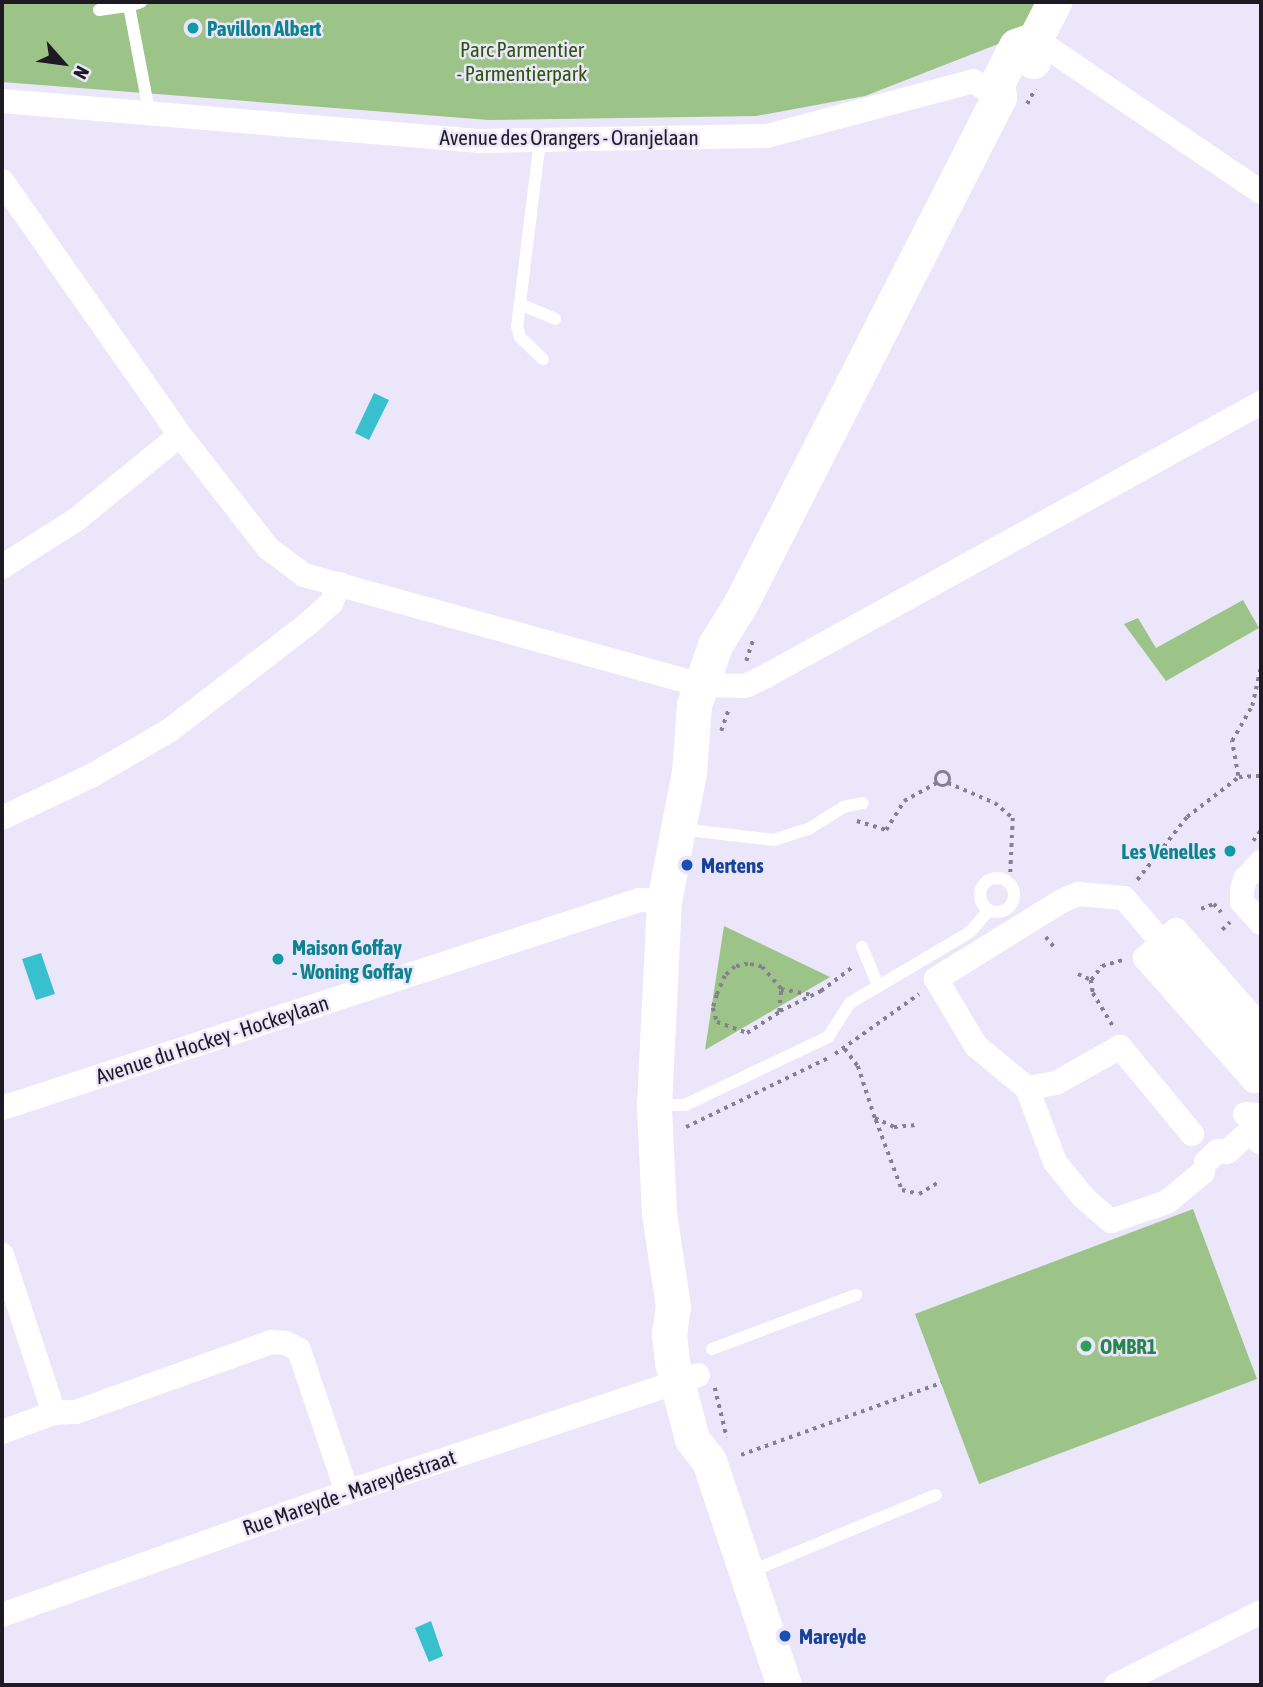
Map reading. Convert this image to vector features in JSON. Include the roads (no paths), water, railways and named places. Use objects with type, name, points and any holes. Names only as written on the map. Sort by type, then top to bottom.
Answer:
[{"type":"street","points":[[784,1685],[746,1573],[725,1458],[710,1431],[687,1333],[673,1306],[659,1213],[654,1105],[664,901],[689,772],[711,686],[741,603],[999,97],[1019,89],[1035,58],[1035,39],[1054,2]]},
{"type":"street","points":[[1035,39],[1261,192]]},
{"type":"street","name":"Avenue des Orangers - Oranjelaan","points":[[2,101],[149,111],[480,141],[767,136],[973,81],[999,97]]},
{"type":"street","points":[[2,181],[180,435],[268,548],[304,575],[711,686],[745,686],[766,676],[1260,407]]},
{"type":"street","points":[[2,567],[77,519],[180,435]]},
{"type":"street","points":[[2,818],[93,775],[170,730],[309,623],[331,603],[340,584]]},
{"type":"street","points":[[1261,862],[1245,879],[1242,902],[1261,923]]},
{"type":"street","points":[[1256,1126],[1223,1169],[1208,1164],[1182,1194],[1111,1221],[1097,1211],[1055,1162],[1027,1088],[976,1046],[936,979],[1062,901],[1078,894],[1124,898],[1259,1076]]},
{"type":"street","name":"Avenue du Hockey - Hockeylaan","points":[[2,1108],[639,900],[664,901]]},
{"type":"street","points":[[1259,1076],[1143,955],[1175,930],[1261,1027]]},
{"type":"street","points":[[1027,1088],[1056,1083],[1120,1047],[1192,1134]]},
{"type":"street","points":[[2,1255],[54,1413]]},
{"type":"street","points":[[2,1432],[54,1413],[75,1412],[271,1342],[286,1343],[299,1350],[347,1492]]},
{"type":"street","name":"Rue Mareyde - Mareydestraat","points":[[2,1615],[695,1368]]},
{"type":"street","points":[[1116,1685],[1261,1612]]},
{"type":"lane","points":[[99,10],[135,4],[149,111]]},
{"type":"lane","points":[[540,140],[520,304],[520,337],[543,359]]},
{"type":"lane","points":[[520,304],[555,319]]},
{"type":"lane","points":[[677,828],[774,840],[810,828],[843,807],[863,803]]},
{"type":"lane","points":[[998,878],[1010,884],[1012,903],[1002,911],[989,910],[981,901],[981,887],[998,878]]},
{"type":"lane","points":[[654,1105],[685,1105],[828,1037],[850,1003],[970,932],[989,910]]},
{"type":"lane","points":[[864,951],[878,985]]},
{"type":"lane","points":[[912,964],[936,979]]},
{"type":"lane","points":[[695,1368],[856,1295]]},
{"type":"lane","points":[[746,1573],[936,1495]]},
{"type":"water","points":[[374,393],[389,400],[369,440],[355,433]]},
{"type":"water","points":[[41,953],[55,994],[36,1000],[22,959]]},
{"type":"water","points":[[431,1621],[443,1656],[429,1662],[415,1628]]},
{"type":"place","name":"Pavillon Albert","points":[[193,28]]},
{"type":"place","name":"Les Venelles","points":[[1230,851]]},
{"type":"place","name":"Mertens","points":[[687,865]]},
{"type":"place","name":"Maison Goffay - Woning Goffay","points":[[278,959]]},
{"type":"place","name":"OMBR1","points":[[1086,1346]]},
{"type":"place","name":"Mareyde","points":[[785,1636]]},
{"type":"park label","name":"Parc Parmentier - Parmentierpark","points":[[522,61]]}]
